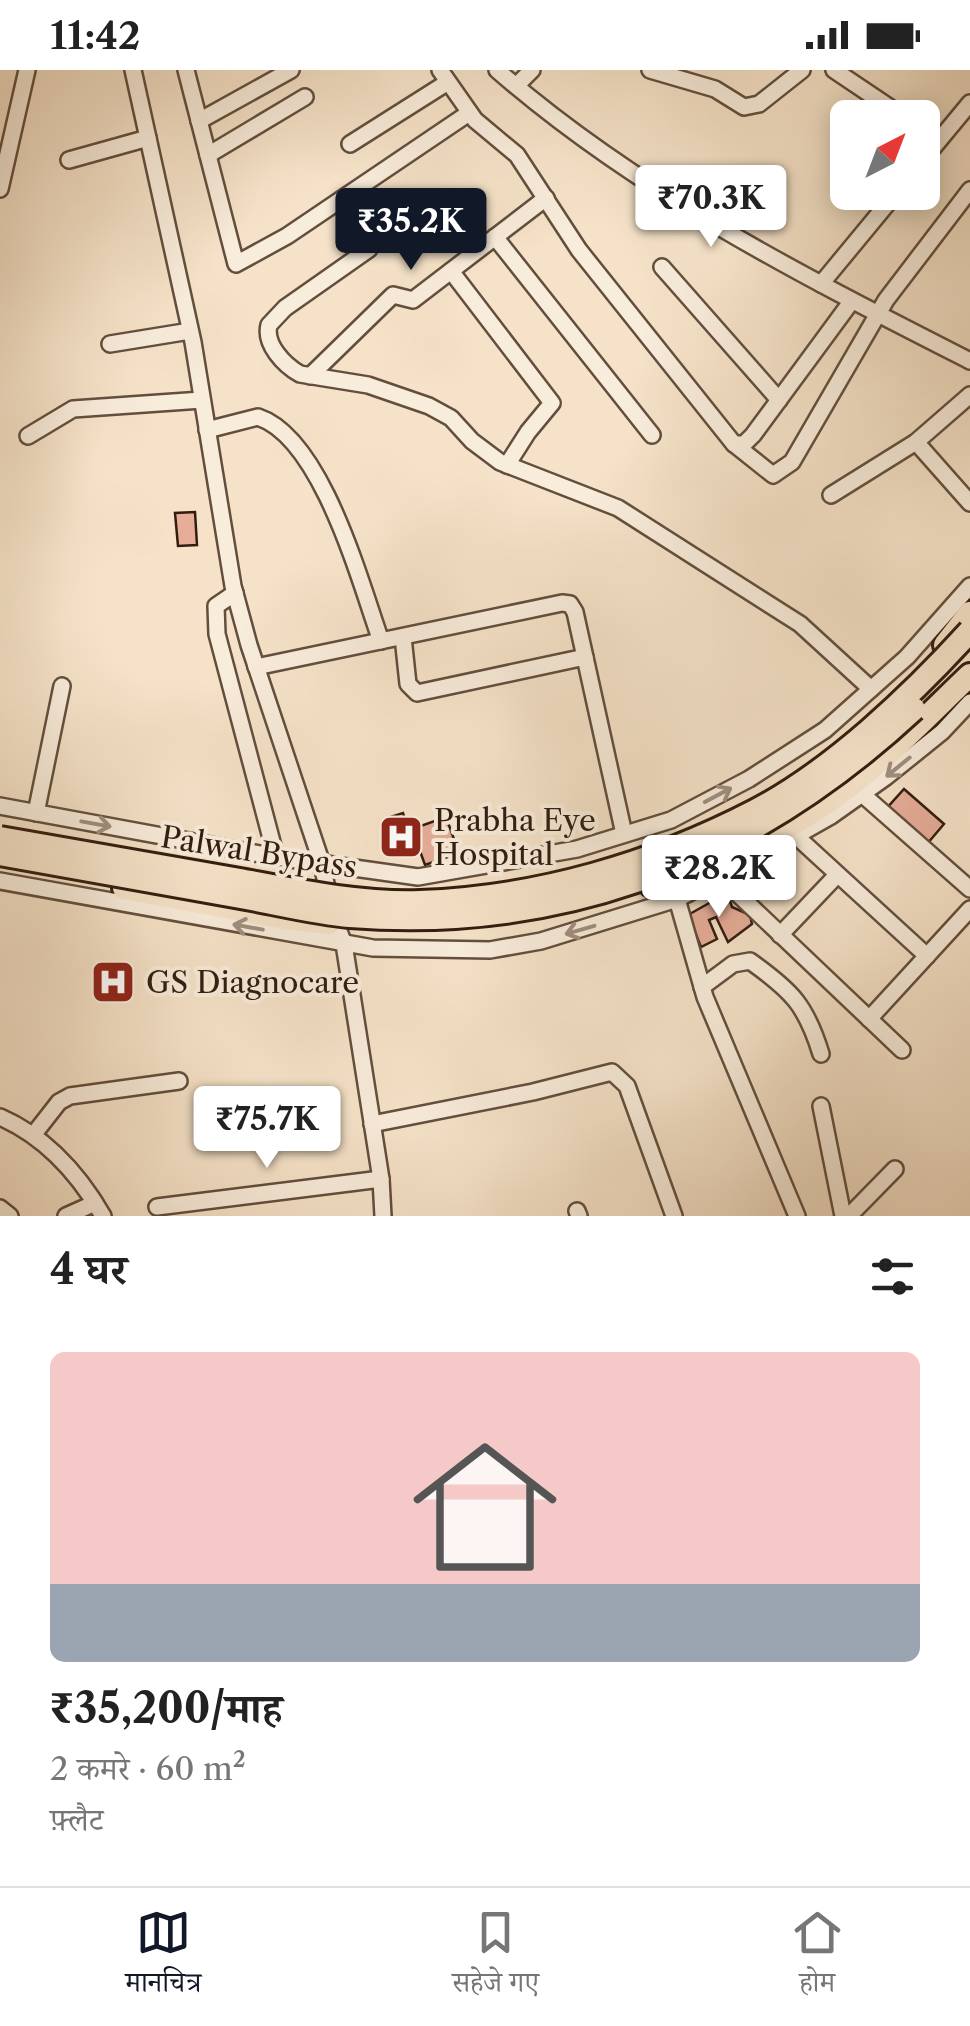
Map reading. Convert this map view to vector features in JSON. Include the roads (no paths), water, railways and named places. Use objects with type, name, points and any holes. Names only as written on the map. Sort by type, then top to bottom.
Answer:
[{"type":"highway","points":[[0,827],[439,894],[505,887],[634,856],[756,800],[818,760],[909,683],[970,613]]},
{"type":"highway","name":"Palwal Bypass","points":[[0,838],[350,898],[420,902],[562,882],[635,863],[757,810],[811,775],[892,710],[970,631]]},
{"type":"highway","name":"Palwal Bypass","points":[[0,854],[348,916],[448,918],[518,910],[601,893],[686,864],[760,827],[823,786],[886,735],[970,654]]},
{"type":"highway","points":[[0,865],[284,918],[340,934],[475,925],[577,906],[683,874],[787,826],[826,803],[874,764],[970,675]]},
{"type":"street","points":[[0,189],[5,140],[28,70]]},
{"type":"street","points":[[134,70],[190,331],[235,592],[340,934],[382,1179],[383,1216]]},
{"type":"street","points":[[186,70],[236,264],[342,200],[469,113]]},
{"type":"street","points":[[199,121],[291,70]]},
{"type":"street","points":[[498,70],[650,186],[734,238],[851,302],[968,356]]},
{"type":"street","points":[[516,86],[532,70]]},
{"type":"street","points":[[650,70],[716,88],[744,107],[759,104],[802,70]]},
{"type":"street","points":[[834,70],[879,100]]},
{"type":"street","points":[[350,144],[444,76],[469,113],[517,155],[602,280],[734,444],[768,472],[777,474],[784,470],[877,314],[970,190]]},
{"type":"street","points":[[208,155],[305,97]]},
{"type":"street","points":[[940,139],[970,103]]},
{"type":"street","points":[[69,160],[148,138]]},
{"type":"street","points":[[310,376],[393,295],[414,300],[546,198]]},
{"type":"street","points":[[342,200],[369,238],[369,248],[285,308],[269,326],[268,341],[291,369],[368,385],[429,406],[450,418],[483,450],[507,465],[592,495],[646,524],[800,624],[870,690]]},
{"type":"street","points":[[821,284],[882,210]]},
{"type":"street","points":[[495,237],[652,435]]},
{"type":"street","points":[[662,267],[779,400]]},
{"type":"street","points":[[452,271],[551,402],[507,465]]},
{"type":"street","points":[[734,444],[744,444],[851,302]]},
{"type":"street","points":[[110,344],[190,331]]},
{"type":"street","points":[[831,496],[916,442],[970,395]]},
{"type":"street","points":[[28,436],[73,409],[202,400]]},
{"type":"street","points":[[207,430],[258,417],[274,426],[306,456],[331,505],[381,641]]},
{"type":"street","points":[[916,442],[970,502]]},
{"type":"street","points":[[0,806],[276,857],[324,875],[418,877],[577,849],[671,820],[748,779],[825,730],[907,657],[970,586]]},
{"type":"street","points":[[235,592],[216,606],[217,634],[276,857]]},
{"type":"street","points":[[256,667],[566,603],[575,612],[624,834]]},
{"type":"street","points":[[403,637],[408,684],[417,693],[585,656]]},
{"type":"street","points":[[36,813],[62,686]]},
{"type":"street","points":[[0,882],[340,934],[407,950],[490,950],[541,941],[677,899],[796,836],[862,794],[942,732],[970,702]]},
{"type":"street","points":[[862,794],[970,889]]},
{"type":"street","points":[[796,836],[927,956]]},
{"type":"street","points":[[780,935],[837,875]]},
{"type":"street","points":[[720,878],[902,1050]]},
{"type":"street","points":[[677,899],[702,988],[798,1216]]},
{"type":"street","points":[[869,1019],[970,909]]},
{"type":"street","points":[[702,988],[733,964],[750,961],[801,1005],[810,1019],[821,1054]]},
{"type":"street","points":[[372,1124],[612,1072],[627,1086],[674,1216]]},
{"type":"street","points":[[34,1134],[59,1102],[70,1096],[178,1081]]},
{"type":"street","points":[[821,1106],[846,1216]]},
{"type":"street","points":[[0,1117],[34,1134],[69,1166],[99,1209],[66,1216]]},
{"type":"street","points":[[846,1216],[895,1168]]},
{"type":"street","points":[[157,1207],[382,1179]]},
{"type":"street","points":[[0,1208],[10,1216]]},
{"type":"place","name":"Prabha Eye Hospital","points":[[401,837]]},
{"type":"place","name":"GS Diagnocare","points":[[113,982]]}]
